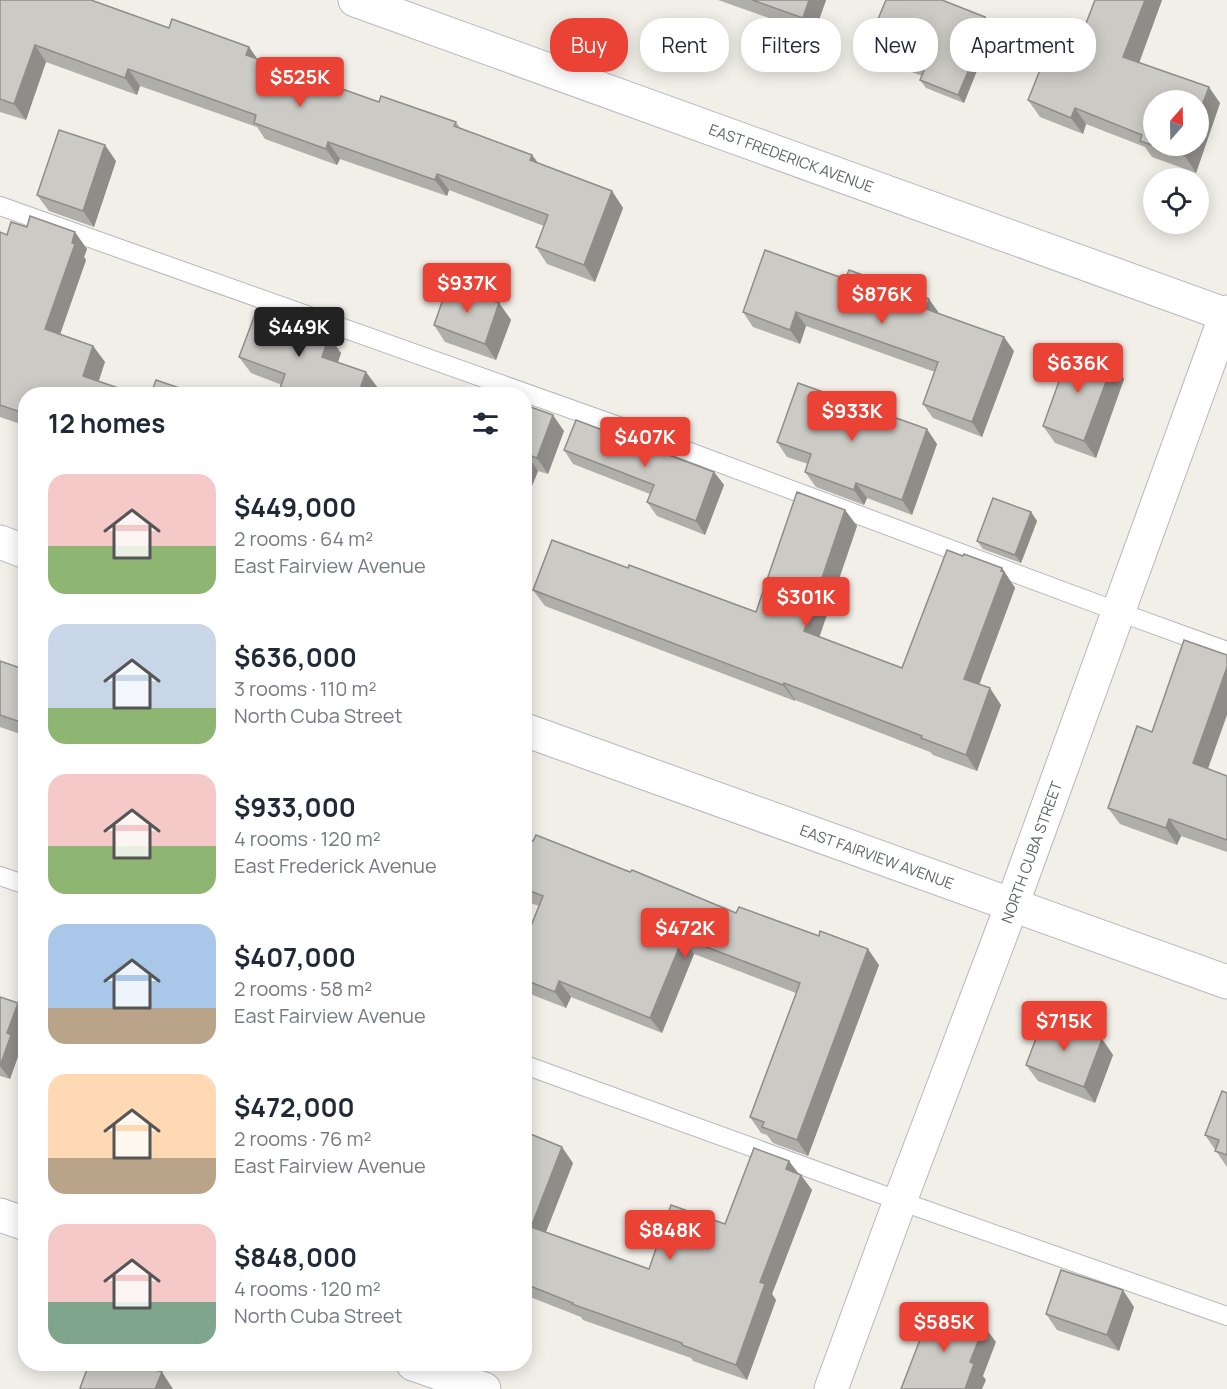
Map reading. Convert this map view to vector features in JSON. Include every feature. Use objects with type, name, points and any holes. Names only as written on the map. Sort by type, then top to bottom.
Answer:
[{"type":"street","name":"EAST FREDERICK AVENUE","points":[[356,0],[1227,314]]},
{"type":"street","name":"NORTH CUBA STREET","points":[[831,1389],[1012,905],[1227,314]]},
{"type":"street","points":[[0,542],[18,549]]},
{"type":"street","name":"EAST FAIRVIEW AVENUE","points":[[532,733],[1227,981]]},
{"type":"street","points":[[0,1215],[18,1221]]},
{"type":"street","points":[[433,1371],[484,1389]]},
{"type":"lane","points":[[0,206],[509,387]]},
{"type":"lane","points":[[532,395],[1227,651]]},
{"type":"lane","points":[[0,876],[18,882]]},
{"type":"lane","points":[[532,1068],[1227,1316]]},
{"type":"building","points":[[0,0],[91,0],[169,28],[172,19],[249,47],[246,55],[379,102],[381,96],[456,122],[454,126],[532,155],[530,160],[612,191],[584,265],[536,247],[548,215],[437,174],[435,180],[328,142],[326,149],[254,123],[256,115],[128,69],[125,78],[35,45],[14,104],[0,99]]},
{"type":"building","points":[[752,0],[809,0],[803,18]]},
{"type":"building","points":[[886,0],[942,0],[985,17],[950,18],[950,72],[968,72],[958,95],[920,80],[924,72],[938,72],[938,18],[878,18]]},
{"type":"building","points":[[1095,0],[1145,0],[1123,57],[1209,87],[1208,90],[1143,90],[1143,142],[1140,141],[1142,135],[1075,108],[1071,118],[1028,100],[1039,72],[1096,72],[1096,18],[1088,18]]},
{"type":"building","points":[[59,130],[105,145],[83,211],[37,195]]},
{"type":"building","points":[[30,216],[75,232],[72,243],[75,244],[45,329],[93,346],[83,376],[115,387],[18,387],[18,411],[0,405],[0,232],[7,235],[11,222],[27,227]]},
{"type":"building","points":[[765,250],[845,279],[849,270],[929,299],[926,309],[1004,337],[972,422],[923,404],[938,362],[796,312],[790,330],[743,312]]},
{"type":"building","points":[[448,285],[499,303],[485,344],[434,325]]},
{"type":"building","points":[[257,309],[329,336],[322,357],[366,372],[361,386],[364,387],[280,387],[285,374],[239,357]]},
{"type":"building","points":[[1071,348],[1113,363],[1084,441],[1043,426]]},
{"type":"building","points":[[156,380],[176,387],[154,387]]},
{"type":"building","points":[[798,383],[927,429],[902,500],[856,483],[854,490],[805,472],[811,454],[777,442]]},
{"type":"building","points":[[532,408],[553,415],[537,458],[532,456]]},
{"type":"building","points":[[576,420],[714,472],[696,521],[647,502],[654,485],[564,450]]},
{"type":"building","points":[[797,492],[845,510],[804,631],[902,668],[947,550],[1002,568],[1001,571],[1004,572],[964,679],[990,688],[966,755],[784,683],[783,685],[533,590],[552,540],[628,568],[629,565],[756,612]]},
{"type":"building","points":[[993,498],[1031,512],[1015,555],[977,541]]},
{"type":"building","points":[[1184,640],[1227,655],[1227,667],[1193,763],[1227,776],[1227,840],[1169,819],[1166,828],[1108,808],[1137,726],[1152,732]]},
{"type":"building","points":[[0,661],[18,667],[18,721],[0,715]]},
{"type":"building","points":[[536,835],[630,872],[632,870],[736,913],[739,907],[819,936],[820,931],[868,949],[797,1140],[762,1127],[764,1122],[750,1117],[800,983],[683,938],[650,1018],[559,981],[555,992],[532,983],[532,924],[543,896],[532,892],[533,841]]},
{"type":"building","points":[[0,997],[18,1003],[7,1033],[11,1035],[0,1066]]},
{"type":"building","points":[[1044,1017],[1102,1039],[1084,1087],[1026,1065]]},
{"type":"building","points":[[1222,1091],[1227,1093],[1227,1155],[1215,1151],[1219,1140],[1205,1135]]},
{"type":"building","points":[[532,1135],[562,1147],[532,1224]]},
{"type":"building","points":[[754,1148],[789,1161],[786,1169],[801,1175],[760,1282],[765,1284],[736,1365],[532,1287],[532,1227],[649,1269],[671,1205],[725,1224]]},
{"type":"building","points":[[1061,1270],[1123,1290],[1107,1335],[1046,1314]]},
{"type":"building","points":[[933,1306],[984,1326],[970,1362],[974,1364],[965,1389],[901,1389]]},
{"type":"building","points":[[86,1371],[162,1372],[155,1389],[80,1388]]}]
